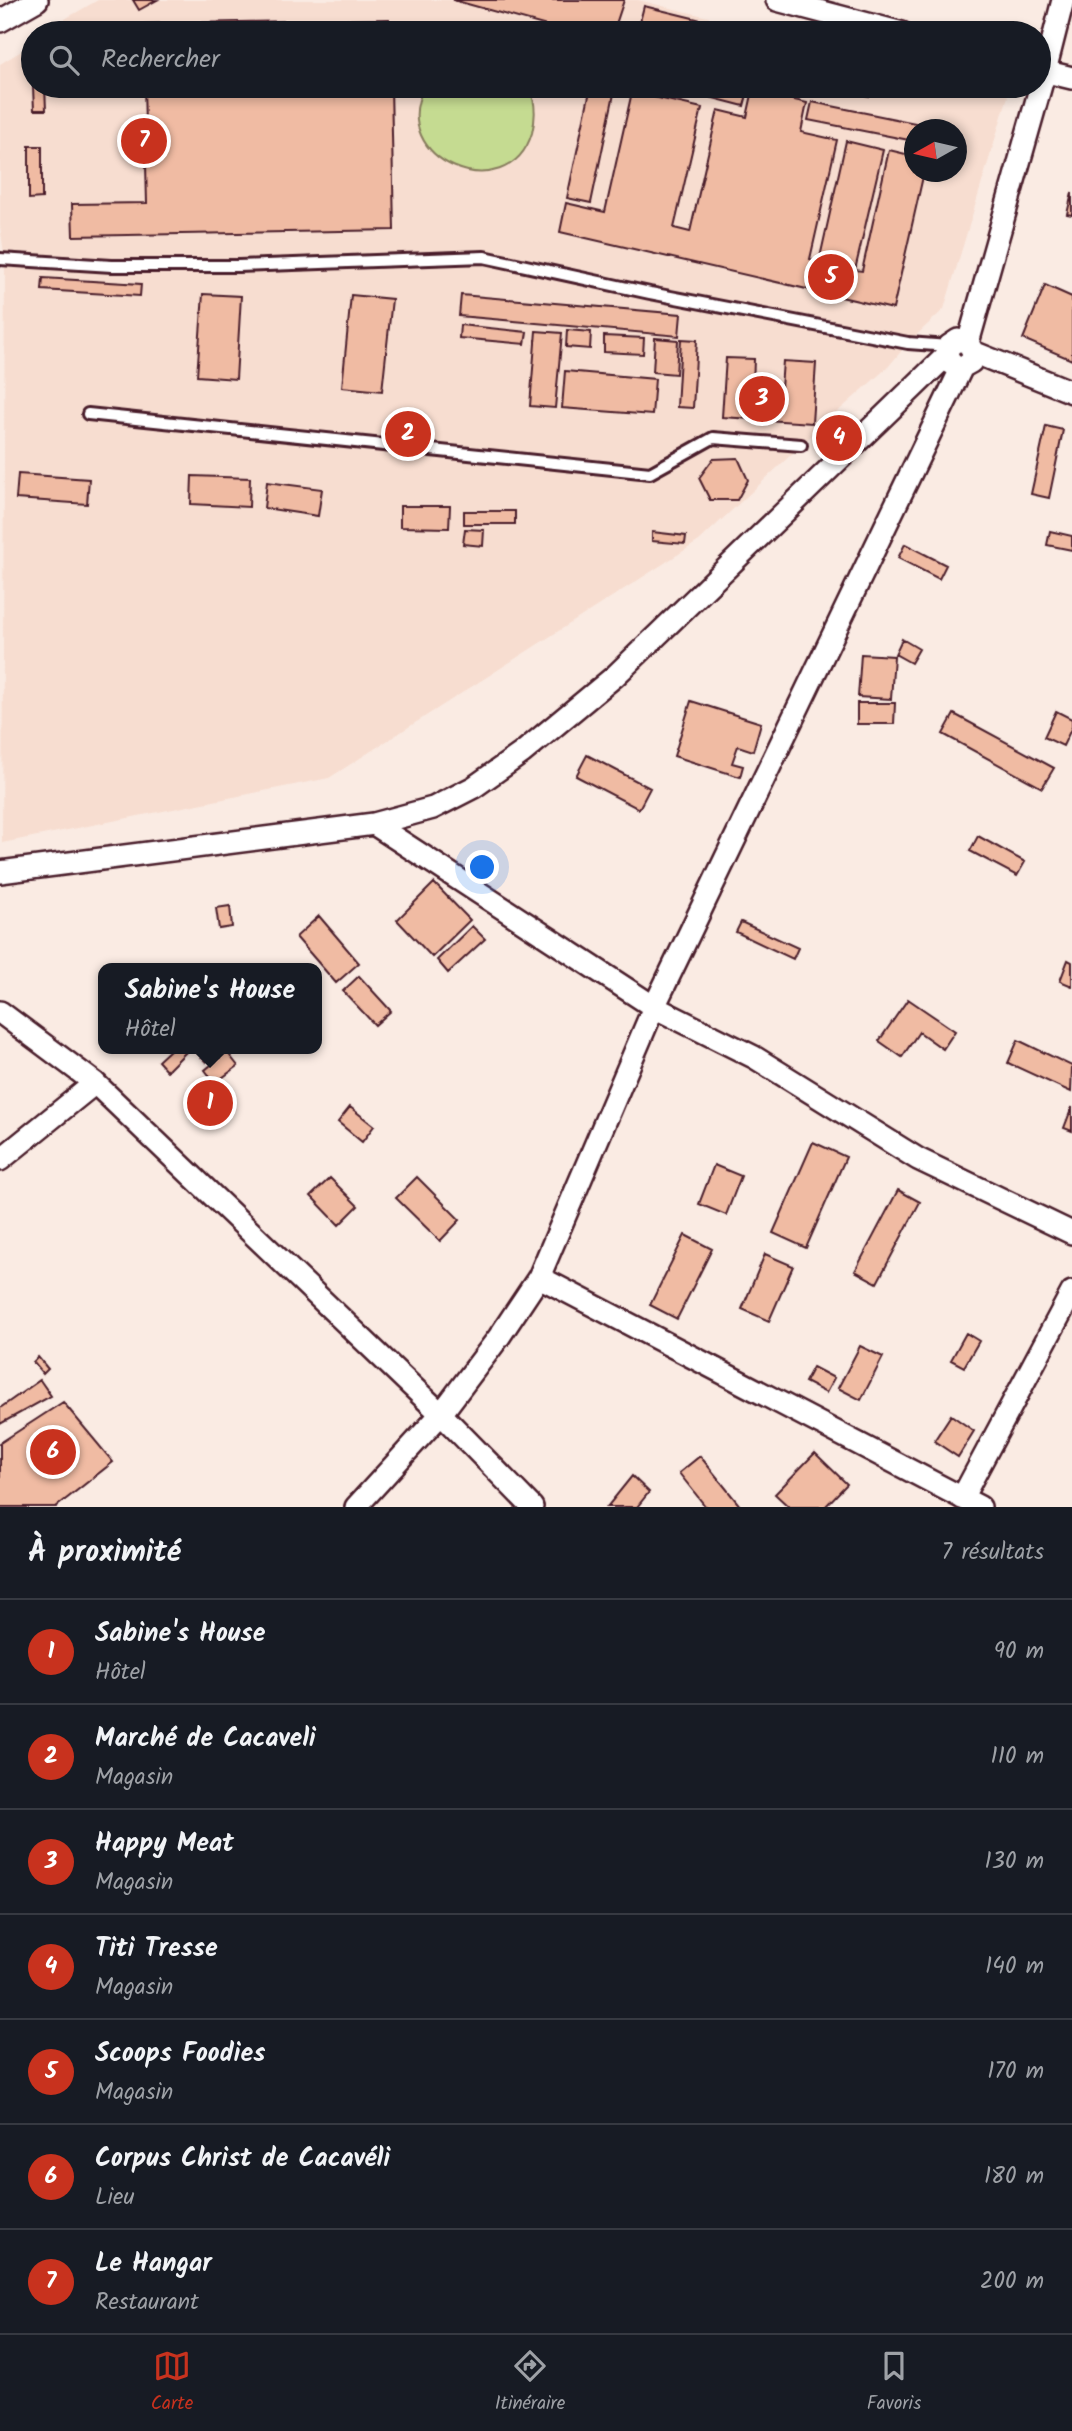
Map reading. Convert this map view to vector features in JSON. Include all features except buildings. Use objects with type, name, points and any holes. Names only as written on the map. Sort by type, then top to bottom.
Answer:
[{"type":"street","points":[[0,21],[37,0]]},
{"type":"street","points":[[777,0],[857,21]]},
{"type":"street","points":[[1051,40],[1063,0]]},
{"type":"street","points":[[1051,72],[1072,78]]},
{"type":"street","points":[[356,1507],[440,1414],[499,1337],[539,1277],[654,1007],[960,352],[1034,98]]},
{"type":"street","points":[[960,352],[1072,392]]},
{"type":"street","points":[[0,872],[374,824],[433,808],[474,787],[522,753],[615,676],[960,352]]},
{"type":"street","points":[[374,824],[654,1007],[754,1057],[918,1158],[1072,1233]]},
{"type":"street","points":[[0,1012],[95,1083],[440,1414],[532,1507]]},
{"type":"street","points":[[0,1160],[95,1083]]},
{"type":"street","points":[[539,1277],[971,1502],[1072,1292]]},
{"type":"lane","points":[[0,259],[112,266],[239,266],[484,257],[650,293],[960,352]]},
{"type":"lane","points":[[88,414],[650,473],[713,438],[800,445]]},
{"type":"shaded area","points":[[98,0],[638,0],[724,21],[61,21]]},
{"type":"shaded area","points":[[21,51],[21,98],[1007,98],[944,309],[908,343],[888,367],[699,541],[329,778],[2,843],[5,260],[0,226],[0,64]]},
{"type":"green space","points":[[421,98],[533,98],[534,121],[532,133],[519,157],[499,169],[477,172],[454,166],[435,154],[421,135],[417,112]]},
{"type":"place","name":"Le Hangar","points":[[144,141]]},
{"type":"place","name":"Scoops Foodies","points":[[831,277]]},
{"type":"place","name":"Happy Meat","points":[[762,399]]},
{"type":"place","name":"Marché de Cacaveli","points":[[408,434]]},
{"type":"place","name":"Titi Tresse","points":[[839,438]]},
{"type":"place","name":"Sabine's House","points":[[210,1103]]},
{"type":"place","name":"Corpus Christ de Cacavéli","points":[[53,1452]]}]
